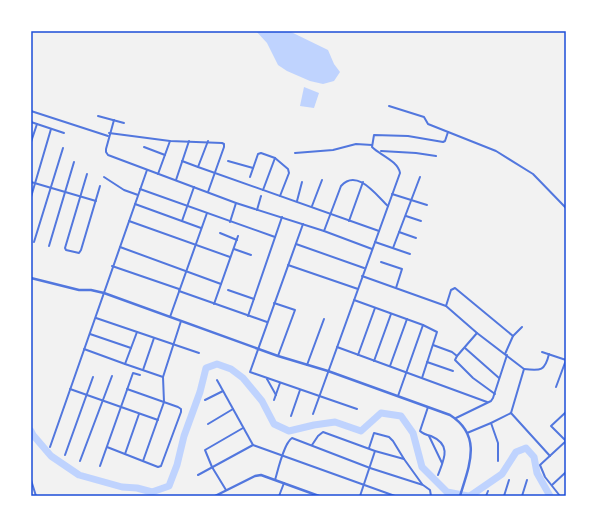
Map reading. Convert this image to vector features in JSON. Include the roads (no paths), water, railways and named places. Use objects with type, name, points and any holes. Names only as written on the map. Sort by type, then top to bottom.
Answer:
[{"type":"street","points":[[389,106],[424,117],[428,124],[496,151],[533,174],[566,208]]},
{"type":"street","points":[[31,111],[109,135],[170,141],[222,142],[224,144],[208,192]]},
{"type":"street","points":[[98,116],[124,123]]},
{"type":"street","points":[[114,120],[106,149],[108,155],[236,203],[324,231],[372,249]]},
{"type":"street","points":[[31,122],[64,133]]},
{"type":"street","points":[[31,142],[37,124]]},
{"type":"street","points":[[31,197],[51,129]]},
{"type":"street","points":[[436,156],[416,153],[379,151],[373,149],[372,145],[374,135],[408,136],[443,142],[445,141],[448,132]]},
{"type":"street","points":[[158,174],[170,141]]},
{"type":"street","points":[[198,167],[208,141]]},
{"type":"street","points":[[176,180],[189,142]]},
{"type":"street","points":[[295,153],[333,150],[356,144],[372,145]]},
{"type":"street","points":[[34,242],[62,148]]},
{"type":"street","points":[[144,148],[165,155]]},
{"type":"street","points":[[313,414],[362,276],[399,178],[400,170],[379,151]]},
{"type":"street","points":[[250,177],[257,156],[261,153],[275,158],[288,169],[289,173],[280,196]]},
{"type":"street","points":[[263,190],[275,158]]},
{"type":"street","points":[[228,160],[253,168]]},
{"type":"street","points":[[182,161],[379,231]]},
{"type":"street","points":[[49,246],[74,162]]},
{"type":"street","points":[[50,447],[96,318],[112,266],[147,170]]},
{"type":"street","points":[[87,174],[65,248],[66,250],[77,253],[81,250],[100,186]]},
{"type":"street","points":[[104,177],[124,190],[138,195]]},
{"type":"street","points":[[393,248],[420,177]]},
{"type":"street","points":[[324,231],[343,183],[355,179],[363,182],[388,206]]},
{"type":"street","points":[[312,206],[322,180]]},
{"type":"street","points":[[31,182],[96,201]]},
{"type":"street","points":[[297,202],[302,182]]},
{"type":"street","points":[[349,221],[363,182]]},
{"type":"street","points":[[182,221],[194,187]]},
{"type":"street","points":[[140,189],[207,212],[275,238]]},
{"type":"street","points":[[392,194],[427,205]]},
{"type":"street","points":[[257,210],[262,196]]},
{"type":"street","points":[[230,222],[236,203]]},
{"type":"street","points":[[135,204],[201,228]]},
{"type":"street","points":[[170,317],[207,212]]},
{"type":"street","points":[[406,216],[421,221]]},
{"type":"street","points":[[248,316],[282,217]]},
{"type":"street","points":[[129,221],[230,257]]},
{"type":"street","points":[[303,224],[250,372],[357,409]]},
{"type":"street","points":[[399,232],[416,238]]},
{"type":"street","points":[[220,233],[237,240]]},
{"type":"street","points":[[214,304],[238,236]]},
{"type":"street","points":[[375,242],[410,254]]},
{"type":"street","points":[[296,244],[365,268]]},
{"type":"street","points":[[120,247],[221,284]]},
{"type":"street","points":[[234,250],[251,256]]},
{"type":"street","points":[[382,262],[402,269],[396,288]]},
{"type":"street","points":[[288,265],[358,289]]},
{"type":"street","points":[[112,266],[267,322]]},
{"type":"street","points":[[362,276],[446,306],[524,370],[537,371],[543,368],[546,365],[549,354]]},
{"type":"street","points":[[31,278],[79,290],[91,290],[104,293],[278,356],[328,371],[456,418],[467,433],[470,442],[471,456],[460,496]]},
{"type":"street","points":[[446,306],[452,290],[455,288],[513,336]]},
{"type":"street","points":[[228,290],[254,299]]},
{"type":"street","points":[[354,300],[423,325],[437,332],[422,378]]},
{"type":"street","points":[[274,303],[295,310],[278,356]]},
{"type":"street","points":[[358,355],[375,308]]},
{"type":"street","points":[[374,361],[391,314]]},
{"type":"street","points":[[96,318],[199,353]]},
{"type":"street","points":[[307,365],[324,319]]},
{"type":"street","points":[[390,366],[407,319]]},
{"type":"street","points":[[143,461],[164,402],[163,377],[181,321]]},
{"type":"street","points":[[398,396],[423,325]]},
{"type":"street","points":[[456,418],[491,401],[495,394],[513,336],[522,327]]},
{"type":"street","points":[[125,364],[137,332]]},
{"type":"street","points":[[477,332],[455,360],[473,378],[495,394]]},
{"type":"street","points":[[90,334],[131,348]]},
{"type":"street","points":[[143,370],[154,338]]},
{"type":"street","points":[[433,345],[452,352],[457,356]]},
{"type":"street","points":[[337,347],[488,402]]},
{"type":"street","points":[[465,348],[500,378]]},
{"type":"street","points":[[84,349],[163,377]]},
{"type":"street","points":[[542,352],[566,360],[556,387]]},
{"type":"street","points":[[427,362],[453,371]]},
{"type":"street","points":[[467,433],[511,413],[524,370]]},
{"type":"street","points":[[100,466],[133,373],[140,375]]},
{"type":"street","points":[[80,461],[112,376]]},
{"type":"street","points":[[64,455],[92,377]]},
{"type":"street","points":[[268,379],[276,395]]},
{"type":"street","points":[[217,380],[253,445],[395,496]]},
{"type":"street","points":[[274,400],[280,383]]},
{"type":"street","points":[[70,389],[158,420]]},
{"type":"street","points":[[107,447],[158,467],[163,465],[181,409],[127,389]]},
{"type":"street","points":[[290,416],[300,390]]},
{"type":"street","points":[[205,400],[223,391]]},
{"type":"street","points":[[428,407],[420,430],[422,433],[437,439],[443,444],[445,454],[438,475]]},
{"type":"street","points":[[208,424],[233,409]]},
{"type":"street","points":[[560,496],[540,468],[540,465],[566,441],[551,426],[566,412]]},
{"type":"street","points":[[511,413],[550,456]]},
{"type":"street","points":[[125,454],[139,414]]},
{"type":"street","points":[[491,423],[498,443],[498,461]]},
{"type":"street","points":[[226,490],[212,467],[205,450],[243,428]]},
{"type":"street","points":[[312,445],[318,436],[323,432],[369,449],[404,459]]},
{"type":"street","points":[[369,449],[374,433],[389,437],[423,484],[430,490],[431,496]]},
{"type":"street","points":[[429,436],[442,463]]},
{"type":"street","points":[[275,480],[282,456],[291,438],[370,468],[423,484]]},
{"type":"street","points":[[198,475],[253,445]]},
{"type":"street","points":[[360,496],[375,451]]},
{"type":"street","points":[[552,486],[566,472]]},
{"type":"street","points":[[215,496],[255,476],[261,475],[319,496]]},
{"type":"street","points":[[31,480],[36,496]]},
{"type":"street","points":[[504,496],[509,480]]},
{"type":"street","points":[[522,496],[527,480]]},
{"type":"street","points":[[279,496],[284,483]]},
{"type":"street","points":[[486,496],[488,491]]},
{"type":"water","points":[[256,31],[289,31],[328,50],[334,64],[340,72],[334,81],[323,84],[310,81],[287,71],[278,65],[267,43]]},
{"type":"water","points":[[304,87],[319,93],[314,108],[300,106]]},
{"type":"waterway","points":[[31,431],[51,456],[79,475],[122,487],[137,488],[152,492],[169,486],[177,465],[184,436],[200,392],[206,368],[217,364],[231,369],[243,378],[262,401],[274,424],[289,431],[335,422],[361,431],[381,413],[401,416],[413,433],[422,467],[447,492],[468,496]]},
{"type":"waterway","points":[[470,496],[502,474],[516,452],[526,448],[534,457],[537,473],[550,496]]}]
